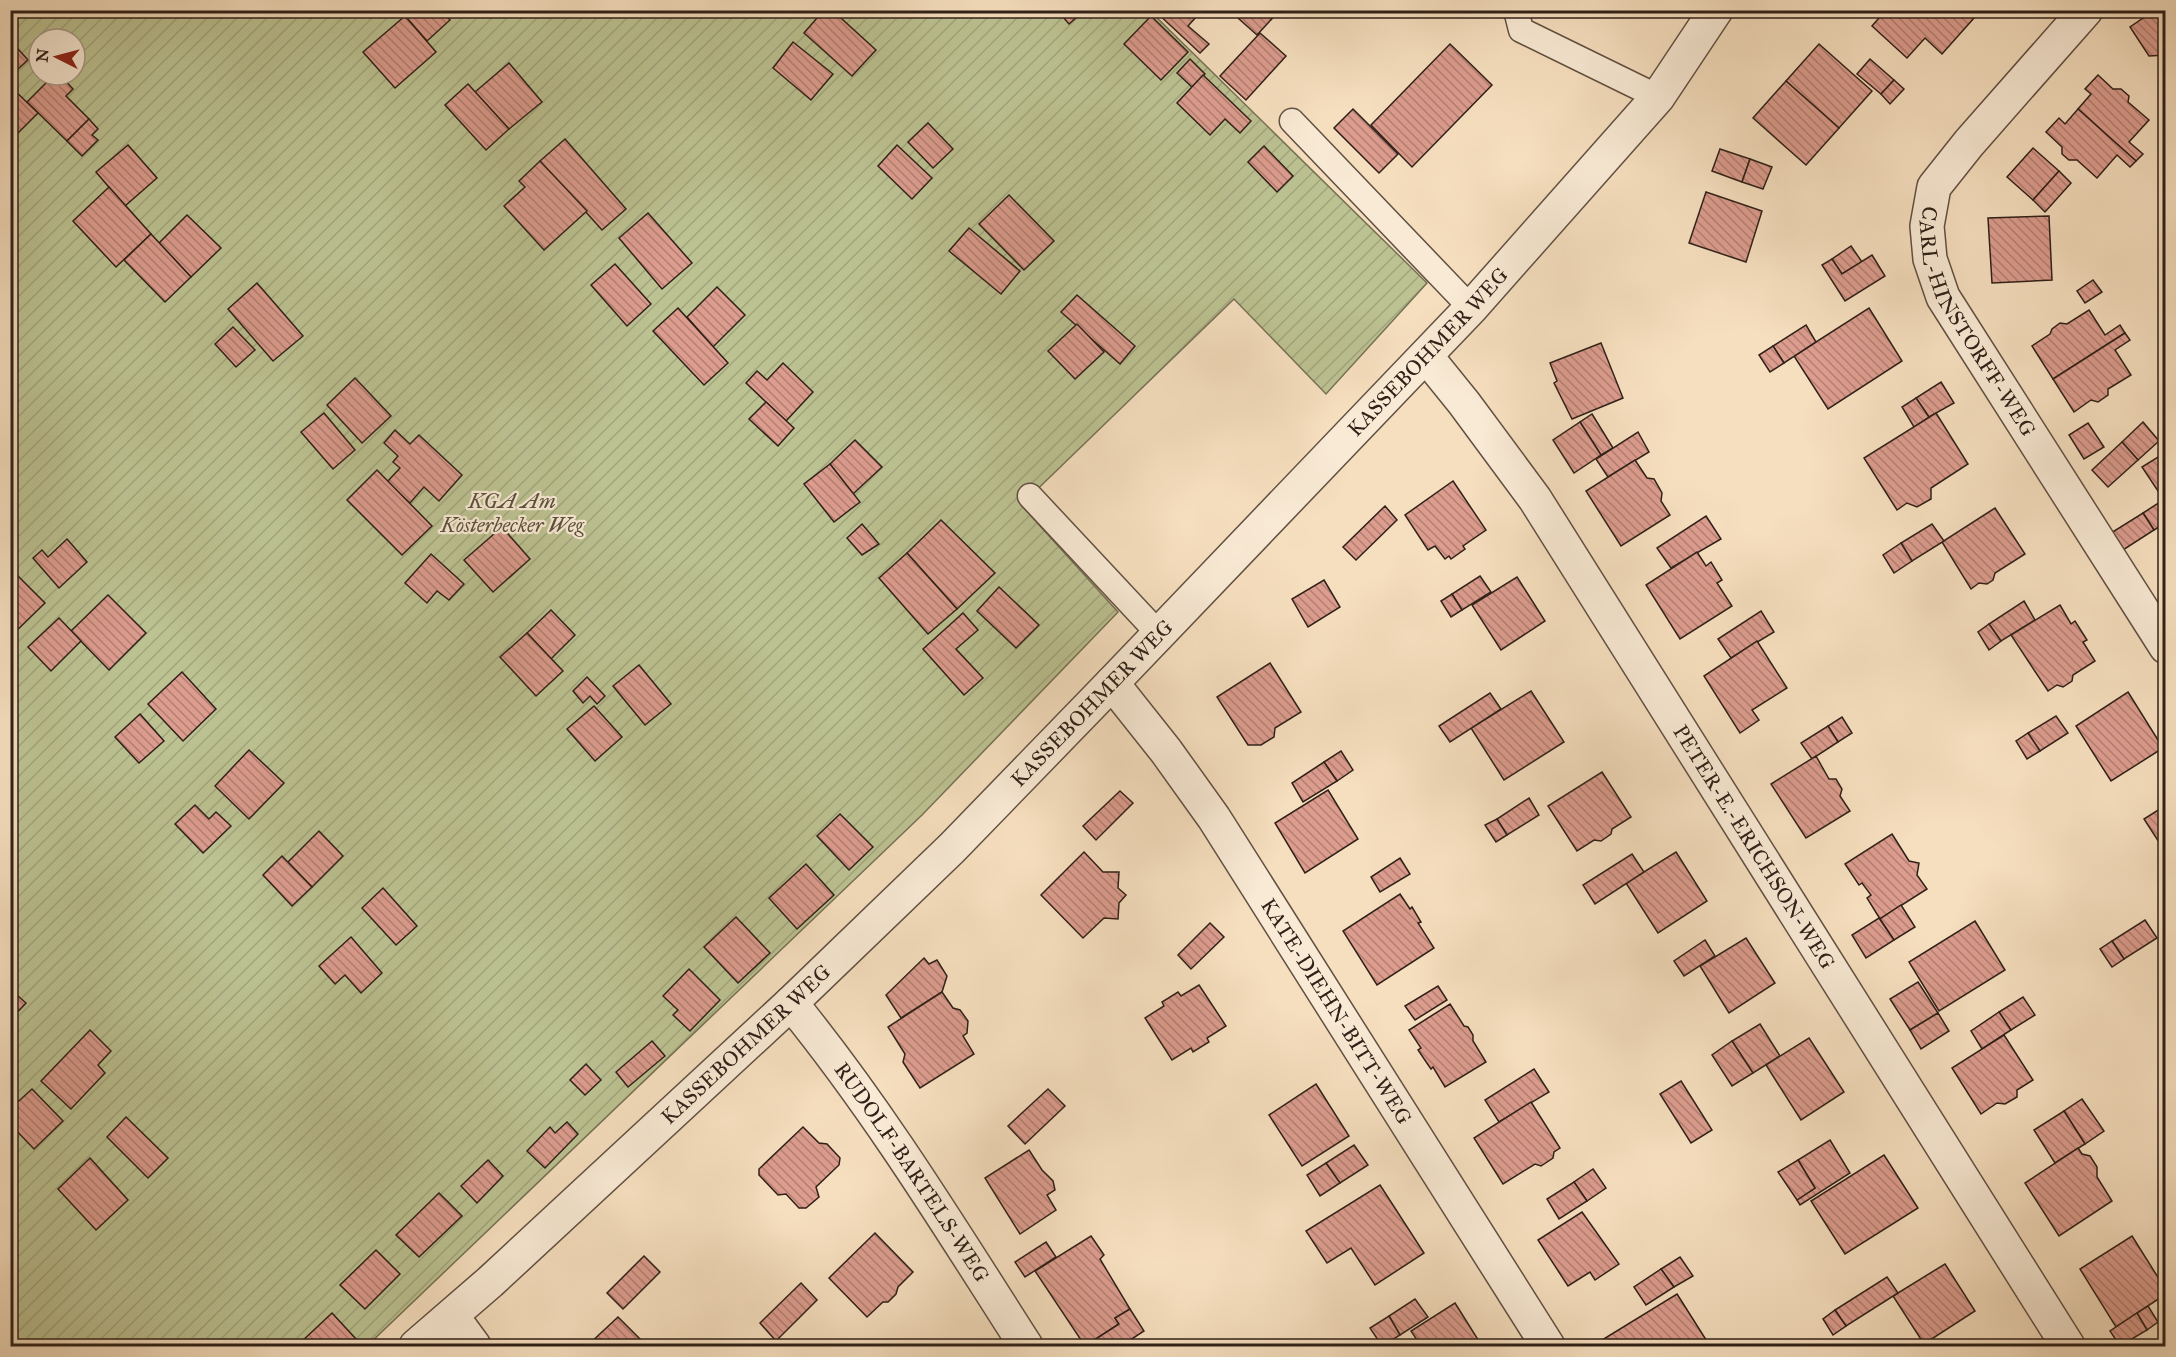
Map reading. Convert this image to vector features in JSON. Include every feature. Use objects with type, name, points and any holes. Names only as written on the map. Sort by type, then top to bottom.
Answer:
[{"type":"street","name":"KASSEBOHMER WEG","points":[[416,1347],[791,1003],[952,848],[1471,308],[1658,97],[1716,10]]},
{"type":"street","name":"CARL-HINSTORFF-WEG","points":[[2086,10],[1969,143],[1934,187],[1927,226],[1930,259],[1943,297],[2166,647]]},
{"type":"street","name":"PETER-E.-ERICHSON-WEG","points":[[1426,356],[1535,499],[2068,1347]]},
{"type":"street","name":"KATE-DIEHN-BITT-WEG","points":[[1112,683],[1166,751],[1214,818],[1548,1347]]},
{"type":"street","name":"RUDOLF-BARTELS-WEG","points":[[791,1003],[837,1058],[906,1157],[1026,1347]]},
{"type":"street","points":[[452,1316],[474,1347]]},
{"type":"lane","points":[[1516,10],[1521,30],[1658,97]]},
{"type":"lane","points":[[1292,122],[1471,308]]},
{"type":"lane","points":[[1030,496],[1159,634]]},
{"type":"green space","name":"KGA Am Kösterbecker Weg","points":[[10,11],[1150,11],[1427,283],[1326,394],[1234,299],[1021,505],[1118,612],[922,815],[367,1346],[11,1346]]},
{"type":"building","points":[[400,10],[442,10],[450,20],[427,41]]},
{"type":"building","points":[[824,10],[830,13],[832,10],[876,50],[852,76],[804,33]]},
{"type":"building","points":[[1057,10],[1085,10],[1069,24]]},
{"type":"building","points":[[1191,10],[1197,16],[1188,26],[1209,44],[1200,53],[1155,11]]},
{"type":"building","points":[[1229,10],[1280,10],[1257,35]]},
{"type":"building","points":[[1886,10],[1965,10],[1974,18],[1942,54],[1925,38],[1907,58],[1872,26]]},
{"type":"building","points":[[2155,10],[2166,10],[2166,55],[2149,56],[2130,27]]},
{"type":"building","points":[[405,16],[436,52],[395,88],[363,52]]},
{"type":"building","points":[[1151,16],[1188,52],[1161,80],[1124,44]]},
{"type":"building","points":[[1260,33],[1286,56],[1246,100],[1220,76]]},
{"type":"building","points":[[10,40],[27,61],[10,76]]},
{"type":"building","points":[[793,42],[833,74],[811,100],[773,68]]},
{"type":"building","points":[[1450,44],[1492,85],[1412,167],[1371,125]]},
{"type":"building","points":[[1819,44],[1872,91],[1839,128],[1786,81]]},
{"type":"building","points":[[1190,59],[1205,74],[1192,87],[1177,73]]},
{"type":"building","points":[[1870,59],[1894,80],[1881,94],[1857,74]]},
{"type":"building","points":[[509,63],[542,102],[509,129],[475,92]]},
{"type":"building","points":[[1203,75],[1251,121],[1240,133],[1225,119],[1210,135],[1177,103]]},
{"type":"building","points":[[2098,75],[2113,89],[2121,89],[2129,96],[2128,102],[2149,120],[2129,142],[2143,154],[2136,161],[2078,109],[2091,94],[2085,89]]},
{"type":"building","points":[[1894,80],[1904,89],[1890,104],[1881,94]]},
{"type":"building","points":[[1786,81],[1839,128],[1806,165],[1753,118]]},
{"type":"building","points":[[468,84],[509,129],[486,150],[445,105]]},
{"type":"building","points":[[10,86],[38,113],[10,141]]},
{"type":"building","points":[[42,87],[71,87],[73,89],[66,96],[89,119],[67,141],[27,102]]},
{"type":"building","points":[[1353,109],[1398,154],[1379,173],[1334,128]]},
{"type":"building","points":[[2078,109],[2136,161],[2130,167],[2117,155],[2097,178],[2077,160],[2069,160],[2062,154],[2062,147],[2046,132],[2059,118],[2065,124]]},
{"type":"building","points":[[89,119],[98,129],[92,135],[98,140],[82,156],[67,141]]},
{"type":"building","points":[[928,123],[953,149],[933,168],[908,142]]},
{"type":"building","points":[[565,139],[626,209],[602,230],[540,161]]},
{"type":"building","points":[[128,145],[157,178],[125,206],[96,172]]},
{"type":"building","points":[[897,145],[932,178],[912,199],[878,166]]},
{"type":"building","points":[[1264,146],[1293,176],[1277,192],[1248,162]]},
{"type":"building","points":[[2033,148],[2059,171],[2033,200],[2007,177]]},
{"type":"building","points":[[1720,149],[1750,159],[1742,182],[1712,171]]},
{"type":"building","points":[[1750,159],[1772,167],[1763,189],[1742,182]]},
{"type":"building","points":[[540,161],[587,211],[544,250],[504,206],[525,187],[519,181]]},
{"type":"building","points":[[2059,171],[2071,183],[2045,212],[2033,200]]},
{"type":"building","points":[[109,187],[151,234],[116,267],[73,221]]},
{"type":"building","points":[[1706,192],[1762,211],[1746,262],[1689,243]]},
{"type":"building","points":[[1009,195],[1054,241],[1024,270],[979,224]]},
{"type":"building","points":[[648,213],[692,263],[662,289],[619,238]]},
{"type":"building","points":[[187,215],[221,248],[191,277],[159,243]]},
{"type":"building","points":[[2049,216],[2052,280],[1992,283],[1988,218]]},
{"type":"building","points":[[969,228],[1020,271],[1001,294],[949,251]]},
{"type":"building","points":[[151,234],[191,277],[165,302],[124,260]]},
{"type":"building","points":[[1851,246],[1862,262],[1842,274],[1832,259]]},
{"type":"building","points":[[1872,255],[1885,276],[1845,301],[1822,265],[1832,259],[1842,274]]},
{"type":"building","points":[[615,264],[651,304],[627,326],[591,285]]},
{"type":"building","points":[[2093,280],[2102,292],[2085,303],[2077,291]]},
{"type":"building","points":[[257,283],[303,336],[273,361],[228,309]]},
{"type":"building","points":[[717,287],[745,315],[713,347],[687,317]]},
{"type":"building","points":[[1077,295],[1135,346],[1120,364],[1061,312]]},
{"type":"building","points":[[678,308],[728,363],[704,385],[653,331]]},
{"type":"building","points":[[1869,308],[1902,361],[1828,409],[1794,356]]},
{"type":"building","points":[[2089,310],[2105,335],[2120,325],[2125,333],[2053,379],[2032,346],[2050,334],[2052,329],[2060,323],[2067,324]]},
{"type":"building","points":[[1077,324],[1104,352],[1075,379],[1048,351]]},
{"type":"building","points":[[1806,325],[1816,342],[1784,363],[1773,346]]},
{"type":"building","points":[[233,327],[255,350],[236,367],[215,344]]},
{"type":"building","points":[[2125,333],[2130,340],[2115,350],[2131,375],[2108,389],[2108,395],[2098,402],[2091,400],[2074,412],[2053,379]]},
{"type":"building","points":[[1601,343],[1623,398],[1572,419],[1554,383],[1557,381],[1550,363]]},
{"type":"building","points":[[1773,346],[1784,363],[1770,372],[1759,355]]},
{"type":"building","points":[[783,363],[813,392],[786,421],[746,383],[757,371],[767,380]]},
{"type":"building","points":[[355,378],[391,416],[362,443],[327,405]]},
{"type":"building","points":[[1941,382],[1954,403],[1929,417],[1916,398]]},
{"type":"building","points":[[1916,398],[1929,417],[1914,427],[1902,407]]},
{"type":"building","points":[[766,402],[794,428],[778,446],[749,419]]},
{"type":"building","points":[[324,413],[355,450],[333,469],[301,432]]},
{"type":"building","points":[[1936,413],[1968,464],[1931,488],[1931,499],[1917,507],[1907,503],[1897,510],[1864,458]]},
{"type":"building","points":[[1592,414],[1613,448],[1601,455],[1580,422]]},
{"type":"building","points":[[1580,422],[1601,455],[1574,473],[1553,440]]},
{"type":"building","points":[[2143,422],[2159,441],[2138,460],[2122,442]]},
{"type":"building","points":[[2088,423],[2104,447],[2084,459],[2069,435]]},
{"type":"building","points":[[395,430],[410,444],[419,435],[462,475],[439,501],[424,487],[410,503],[387,482],[400,468],[393,462],[398,456],[384,443]]},
{"type":"building","points":[[1638,432],[1649,452],[1608,477],[1596,459]]},
{"type":"building","points":[[855,440],[882,467],[853,494],[830,464]]},
{"type":"building","points":[[2122,442],[2138,460],[2108,487],[2092,470]]},
{"type":"building","points":[[2166,452],[2166,499],[2164,500],[2142,467]]},
{"type":"building","points":[[1635,460],[1647,478],[1654,479],[1662,493],[1661,501],[1670,515],[1621,546],[1586,491]]},
{"type":"building","points":[[830,464],[860,502],[834,522],[804,484]]},
{"type":"building","points":[[377,470],[432,526],[402,555],[347,500]]},
{"type":"building","points":[[1453,481],[1486,530],[1463,546],[1465,549],[1451,559],[1449,556],[1445,559],[1435,546],[1428,550],[1405,515]]},
{"type":"building","points":[[2160,502],[2166,511],[2166,523],[2154,530],[2143,513]]},
{"type":"building","points":[[1385,506],[1397,520],[1356,560],[1343,547]]},
{"type":"building","points":[[1995,508],[2025,554],[1995,573],[1993,580],[1987,584],[1979,583],[1971,589],[1942,542]]},
{"type":"building","points":[[2143,513],[2154,530],[2123,550],[2111,533]]},
{"type":"building","points":[[1706,516],[1721,539],[1671,568],[1657,548]]},
{"type":"building","points":[[941,520],[995,573],[957,609],[907,553]]},
{"type":"building","points":[[862,524],[879,544],[862,555],[847,538]]},
{"type":"building","points":[[1932,524],[1944,541],[1912,561],[1901,543]]},
{"type":"building","points":[[502,527],[530,559],[493,592],[464,560]]},
{"type":"building","points":[[67,539],[87,562],[59,588],[33,558],[42,550],[48,557]]},
{"type":"building","points":[[1901,543],[1912,561],[1894,573],[1883,555]]},
{"type":"building","points":[[1697,552],[1706,566],[1711,562],[1722,580],[1717,583],[1732,606],[1680,639],[1646,585]]},
{"type":"building","points":[[907,553],[957,609],[928,634],[879,578]]},
{"type":"building","points":[[431,554],[464,584],[449,600],[437,591],[427,603],[405,583]]},
{"type":"building","points":[[10,568],[45,603],[10,637]]},
{"type":"building","points":[[1480,576],[1491,592],[1462,610],[1452,594]]},
{"type":"building","points":[[1517,577],[1545,621],[1501,650],[1472,605]]},
{"type":"building","points":[[1324,580],[1340,607],[1308,627],[1292,599]]},
{"type":"building","points":[[999,587],[1039,625],[1016,648],[977,611]]},
{"type":"building","points":[[1452,594],[1462,610],[1451,617],[1441,601]]},
{"type":"building","points":[[108,595],[146,633],[109,670],[71,631]]},
{"type":"building","points":[[2024,601],[2035,620],[2001,641],[1989,624]]},
{"type":"building","points":[[2060,605],[2071,624],[2075,621],[2087,640],[2083,642],[2095,661],[2073,675],[2072,681],[2063,687],[2057,685],[2048,691],[2011,635]]},
{"type":"building","points":[[551,610],[575,635],[551,659],[527,633]]},
{"type":"building","points":[[1761,611],[1774,632],[1731,658],[1718,639]]},
{"type":"building","points":[[963,613],[978,630],[956,649],[983,678],[964,695],[923,649]]},
{"type":"building","points":[[59,618],[81,641],[51,671],[28,647]]},
{"type":"building","points":[[1989,624],[2001,641],[1989,650],[1978,632]]},
{"type":"building","points":[[527,633],[563,671],[536,696],[500,657]]},
{"type":"building","points":[[1757,641],[1787,688],[1752,710],[1759,720],[1740,733],[1704,676]]},
{"type":"building","points":[[1270,663],[1301,712],[1275,728],[1274,737],[1261,745],[1248,745],[1217,697]]},
{"type":"building","points":[[639,665],[671,704],[645,725],[613,686]]},
{"type":"building","points":[[182,672],[216,709],[183,741],[148,704]]},
{"type":"building","points":[[587,677],[605,696],[597,704],[590,696],[583,703],[573,691]]},
{"type":"building","points":[[1531,691],[1564,742],[1504,780],[1471,728]]},
{"type":"building","points":[[2128,692],[2163,748],[2111,781],[2076,726]]},
{"type":"building","points":[[1490,693],[1501,709],[1450,742],[1439,726]]},
{"type":"building","points":[[594,706],[622,737],[595,761],[567,729]]},
{"type":"building","points":[[140,714],[164,741],[139,763],[115,737]]},
{"type":"building","points":[[2056,716],[2068,733],[2040,751],[2028,733]]},
{"type":"building","points":[[1842,717],[1852,733],[1838,742],[1828,726]]},
{"type":"building","points":[[1828,726],[1838,742],[1812,759],[1801,743]]},
{"type":"building","points":[[2028,733],[2040,751],[2027,759],[2016,741]]},
{"type":"building","points":[[249,750],[284,783],[249,819],[215,786]]},
{"type":"building","points":[[1341,751],[1353,770],[1337,781],[1324,762]]},
{"type":"building","points":[[1816,756],[1829,779],[1836,779],[1842,789],[1840,796],[1850,811],[1806,838],[1771,784]]},
{"type":"building","points":[[1324,762],[1337,781],[1303,802],[1292,783]]},
{"type":"building","points":[[1602,772],[1631,817],[1612,829],[1611,834],[1601,841],[1594,840],[1577,851],[1548,806]]},
{"type":"building","points":[[1328,790],[1358,839],[1305,873],[1275,823]]},
{"type":"building","points":[[1120,791],[1133,803],[1096,840],[1083,826]]},
{"type":"building","points":[[1529,798],[1539,815],[1507,835],[1497,819]]},
{"type":"building","points":[[195,805],[209,819],[216,812],[231,826],[203,853],[175,824]]},
{"type":"building","points":[[2166,805],[2166,853],[2144,819]]},
{"type":"building","points":[[840,814],[873,847],[849,870],[817,836]]},
{"type":"building","points":[[1497,819],[1507,835],[1496,842],[1485,825]]},
{"type":"building","points":[[319,831],[343,856],[312,887],[288,862]]},
{"type":"building","points":[[1892,834],[1909,861],[1919,863],[1917,875],[1927,889],[1880,919],[1867,898],[1871,895],[1862,883],[1859,885],[1845,864]]},
{"type":"building","points":[[1084,852],[1103,872],[1119,872],[1118,888],[1126,895],[1119,903],[1118,919],[1104,918],[1083,938],[1041,895]]},
{"type":"building","points":[[1676,852],[1707,901],[1658,933],[1626,883]]},
{"type":"building","points":[[1632,854],[1644,872],[1595,904],[1583,885]]},
{"type":"building","points":[[282,856],[312,887],[292,906],[263,875]]},
{"type":"building","points":[[1400,858],[1410,874],[1380,892],[1371,877]]},
{"type":"building","points":[[806,864],[834,895],[797,929],[769,898]]},
{"type":"building","points":[[383,888],[417,926],[396,945],[362,908]]},
{"type":"building","points":[[1400,894],[1410,909],[1412,907],[1421,922],[1418,923],[1434,948],[1377,985],[1343,931]]},
{"type":"building","points":[[1901,905],[1915,927],[1894,940],[1880,919]]},
{"type":"building","points":[[736,917],[770,953],[738,983],[704,947]]},
{"type":"building","points":[[1879,918],[1894,940],[1866,958],[1852,935]]},
{"type":"building","points":[[2145,920],[2157,938],[2124,959],[2112,941]]},
{"type":"building","points":[[1975,921],[2005,970],[1939,1011],[1909,962]]},
{"type":"building","points":[[1210,923],[1224,937],[1191,969],[1178,955]]},
{"type":"building","points":[[351,937],[382,973],[361,993],[345,975],[335,984],[319,966]]},
{"type":"building","points":[[1746,938],[1775,983],[1729,1013],[1700,966]]},
{"type":"building","points":[[1705,940],[1715,956],[1684,976],[1674,961]]},
{"type":"building","points":[[2112,941],[2124,959],[2112,967],[2100,949]]},
{"type":"building","points":[[924,958],[929,964],[937,960],[947,976],[942,992],[901,1018],[886,995]]},
{"type":"building","points":[[689,969],[720,1000],[690,1031],[673,1015],[678,1010],[663,996]]},
{"type":"building","points":[[1918,982],[1938,1013],[1910,1030],[1890,999]]},
{"type":"building","points":[[1199,985],[1226,1026],[1207,1038],[1209,1042],[1193,1052],[1191,1048],[1172,1060],[1145,1018],[1164,1006],[1162,1002],[1178,992],[1181,996]]},
{"type":"building","points":[[1438,986],[1447,1000],[1415,1020],[1405,1006]]},
{"type":"building","points":[[10,989],[26,1003],[10,1020]]},
{"type":"building","points":[[942,992],[953,1008],[960,1010],[968,1021],[967,1033],[963,1036],[974,1054],[920,1088],[903,1062],[905,1054],[888,1027]]},
{"type":"building","points":[[2023,997],[2035,1015],[2011,1030],[1999,1012]]},
{"type":"building","points":[[1450,1004],[1464,1026],[1468,1027],[1473,1035],[1473,1041],[1486,1062],[1445,1087],[1433,1067],[1431,1069],[1418,1050],[1421,1048],[1409,1030]]},
{"type":"building","points":[[1999,1012],[2011,1030],[1982,1049],[1971,1031]]},
{"type":"building","points":[[1938,1013],[1949,1031],[1921,1049],[1910,1030]]},
{"type":"building","points":[[1760,1024],[1780,1056],[1753,1073],[1732,1041]]},
{"type":"building","points":[[90,1030],[111,1051],[98,1065],[105,1073],[71,1109],[41,1081]]},
{"type":"building","points":[[2004,1035],[2033,1080],[2017,1090],[2017,1097],[2005,1104],[1997,1103],[1981,1114],[1952,1068]]},
{"type":"building","points":[[1809,1038],[1844,1092],[1801,1120],[1766,1065]]},
{"type":"building","points":[[652,1041],[665,1056],[628,1087],[616,1072]]},
{"type":"building","points":[[1732,1041],[1753,1073],[1732,1086],[1712,1055]]},
{"type":"building","points":[[586,1064],[601,1080],[585,1095],[570,1080]]},
{"type":"building","points":[[1534,1069],[1549,1092],[1499,1122],[1485,1100]]},
{"type":"building","points":[[1681,1081],[1712,1130],[1691,1143],[1660,1094]]},
{"type":"building","points":[[1316,1084],[1349,1136],[1302,1166],[1269,1115]]},
{"type":"building","points":[[32,1089],[63,1121],[34,1149],[10,1124],[10,1109]]},
{"type":"building","points":[[1048,1089],[1065,1106],[1025,1144],[1008,1126]]},
{"type":"building","points":[[2082,1099],[2104,1131],[2085,1144],[2064,1111]]},
{"type":"building","points":[[1531,1102],[1560,1148],[1554,1152],[1553,1158],[1541,1166],[1535,1164],[1503,1184],[1474,1138]]},
{"type":"building","points":[[2064,1111],[2085,1144],[2055,1163],[2034,1130]]},
{"type":"building","points":[[126,1117],[168,1158],[148,1178],[107,1137]]},
{"type":"building","points":[[567,1122],[578,1134],[545,1168],[527,1151],[550,1127],[555,1133]]},
{"type":"building","points":[[803,1127],[819,1143],[827,1144],[840,1158],[839,1165],[816,1187],[819,1197],[806,1208],[799,1208],[786,1194],[778,1195],[759,1175],[759,1169]]},
{"type":"building","points":[[1830,1140],[1850,1173],[1800,1205],[1797,1200],[1815,1188],[1798,1160]]},
{"type":"building","points":[[1354,1145],[1368,1165],[1340,1183],[1326,1163]]},
{"type":"building","points":[[2078,1148],[2082,1154],[2090,1156],[2097,1167],[2097,1177],[2112,1201],[2059,1236],[2025,1183]]},
{"type":"building","points":[[1029,1150],[1042,1170],[1053,1181],[1055,1190],[1047,1195],[1056,1210],[1020,1234],[985,1178]]},
{"type":"building","points":[[1884,1155],[1918,1208],[1845,1254],[1811,1201]]},
{"type":"building","points":[[90,1158],[128,1200],[96,1230],[58,1189]]},
{"type":"building","points":[[488,1160],[503,1176],[477,1203],[461,1186]]},
{"type":"building","points":[[1798,1160],[1815,1188],[1797,1200],[1778,1172]]},
{"type":"building","points":[[1326,1163],[1340,1183],[1320,1196],[1307,1175]]},
{"type":"building","points":[[1593,1169],[1606,1188],[1587,1201],[1574,1182]]},
{"type":"building","points":[[1574,1182],[1587,1201],[1559,1219],[1547,1199]]},
{"type":"building","points":[[1380,1185],[1424,1253],[1375,1285],[1351,1248],[1327,1263],[1306,1231]]},
{"type":"building","points":[[439,1193],[462,1216],[419,1257],[396,1235]]},
{"type":"building","points":[[1582,1212],[1619,1264],[1595,1280],[1590,1272],[1568,1286],[1538,1240]]},
{"type":"building","points":[[875,1233],[913,1272],[898,1287],[896,1294],[888,1302],[883,1302],[867,1317],[829,1278]]},
{"type":"building","points":[[1091,1236],[1104,1255],[1100,1259],[1130,1309],[1115,1318],[1119,1324],[1085,1346],[1035,1271]]},
{"type":"building","points":[[2132,1236],[2166,1290],[2166,1294],[2116,1327],[2080,1269]]},
{"type":"building","points":[[1046,1242],[1056,1257],[1025,1277],[1015,1262]]},
{"type":"building","points":[[376,1250],[400,1274],[365,1309],[340,1285]]},
{"type":"building","points":[[644,1256],[660,1272],[623,1309],[607,1293]]},
{"type":"building","points":[[1680,1257],[1693,1276],[1674,1287],[1661,1269]]},
{"type":"building","points":[[1945,1264],[1975,1311],[1924,1344],[1893,1296]]},
{"type":"building","points":[[1661,1269],[1674,1287],[1646,1305],[1634,1287]]},
{"type":"building","points":[[1887,1277],[1898,1293],[1846,1326],[1835,1310]]},
{"type":"building","points":[[801,1283],[817,1300],[776,1341],[760,1323]]},
{"type":"building","points":[[1677,1294],[1710,1346],[1606,1346],[1602,1340]]},
{"type":"building","points":[[1415,1299],[1428,1317],[1400,1335],[1389,1316]]},
{"type":"building","points":[[1455,1303],[1482,1346],[1421,1346],[1411,1331]]},
{"type":"building","points":[[2148,1306],[2158,1322],[2147,1330],[2137,1313]]},
{"type":"building","points":[[1130,1309],[1144,1331],[1121,1346],[1085,1346],[1119,1324],[1115,1318]]},
{"type":"building","points":[[1835,1310],[1846,1326],[1833,1335],[1823,1319]]},
{"type":"building","points":[[332,1313],[356,1339],[348,1346],[301,1346],[299,1344]]},
{"type":"building","points":[[2137,1313],[2147,1330],[2120,1346],[2110,1331]]},
{"type":"building","points":[[1389,1316],[1400,1335],[1382,1346],[1370,1328]]},
{"type":"building","points":[[618,1317],[647,1346],[587,1346]]}]
